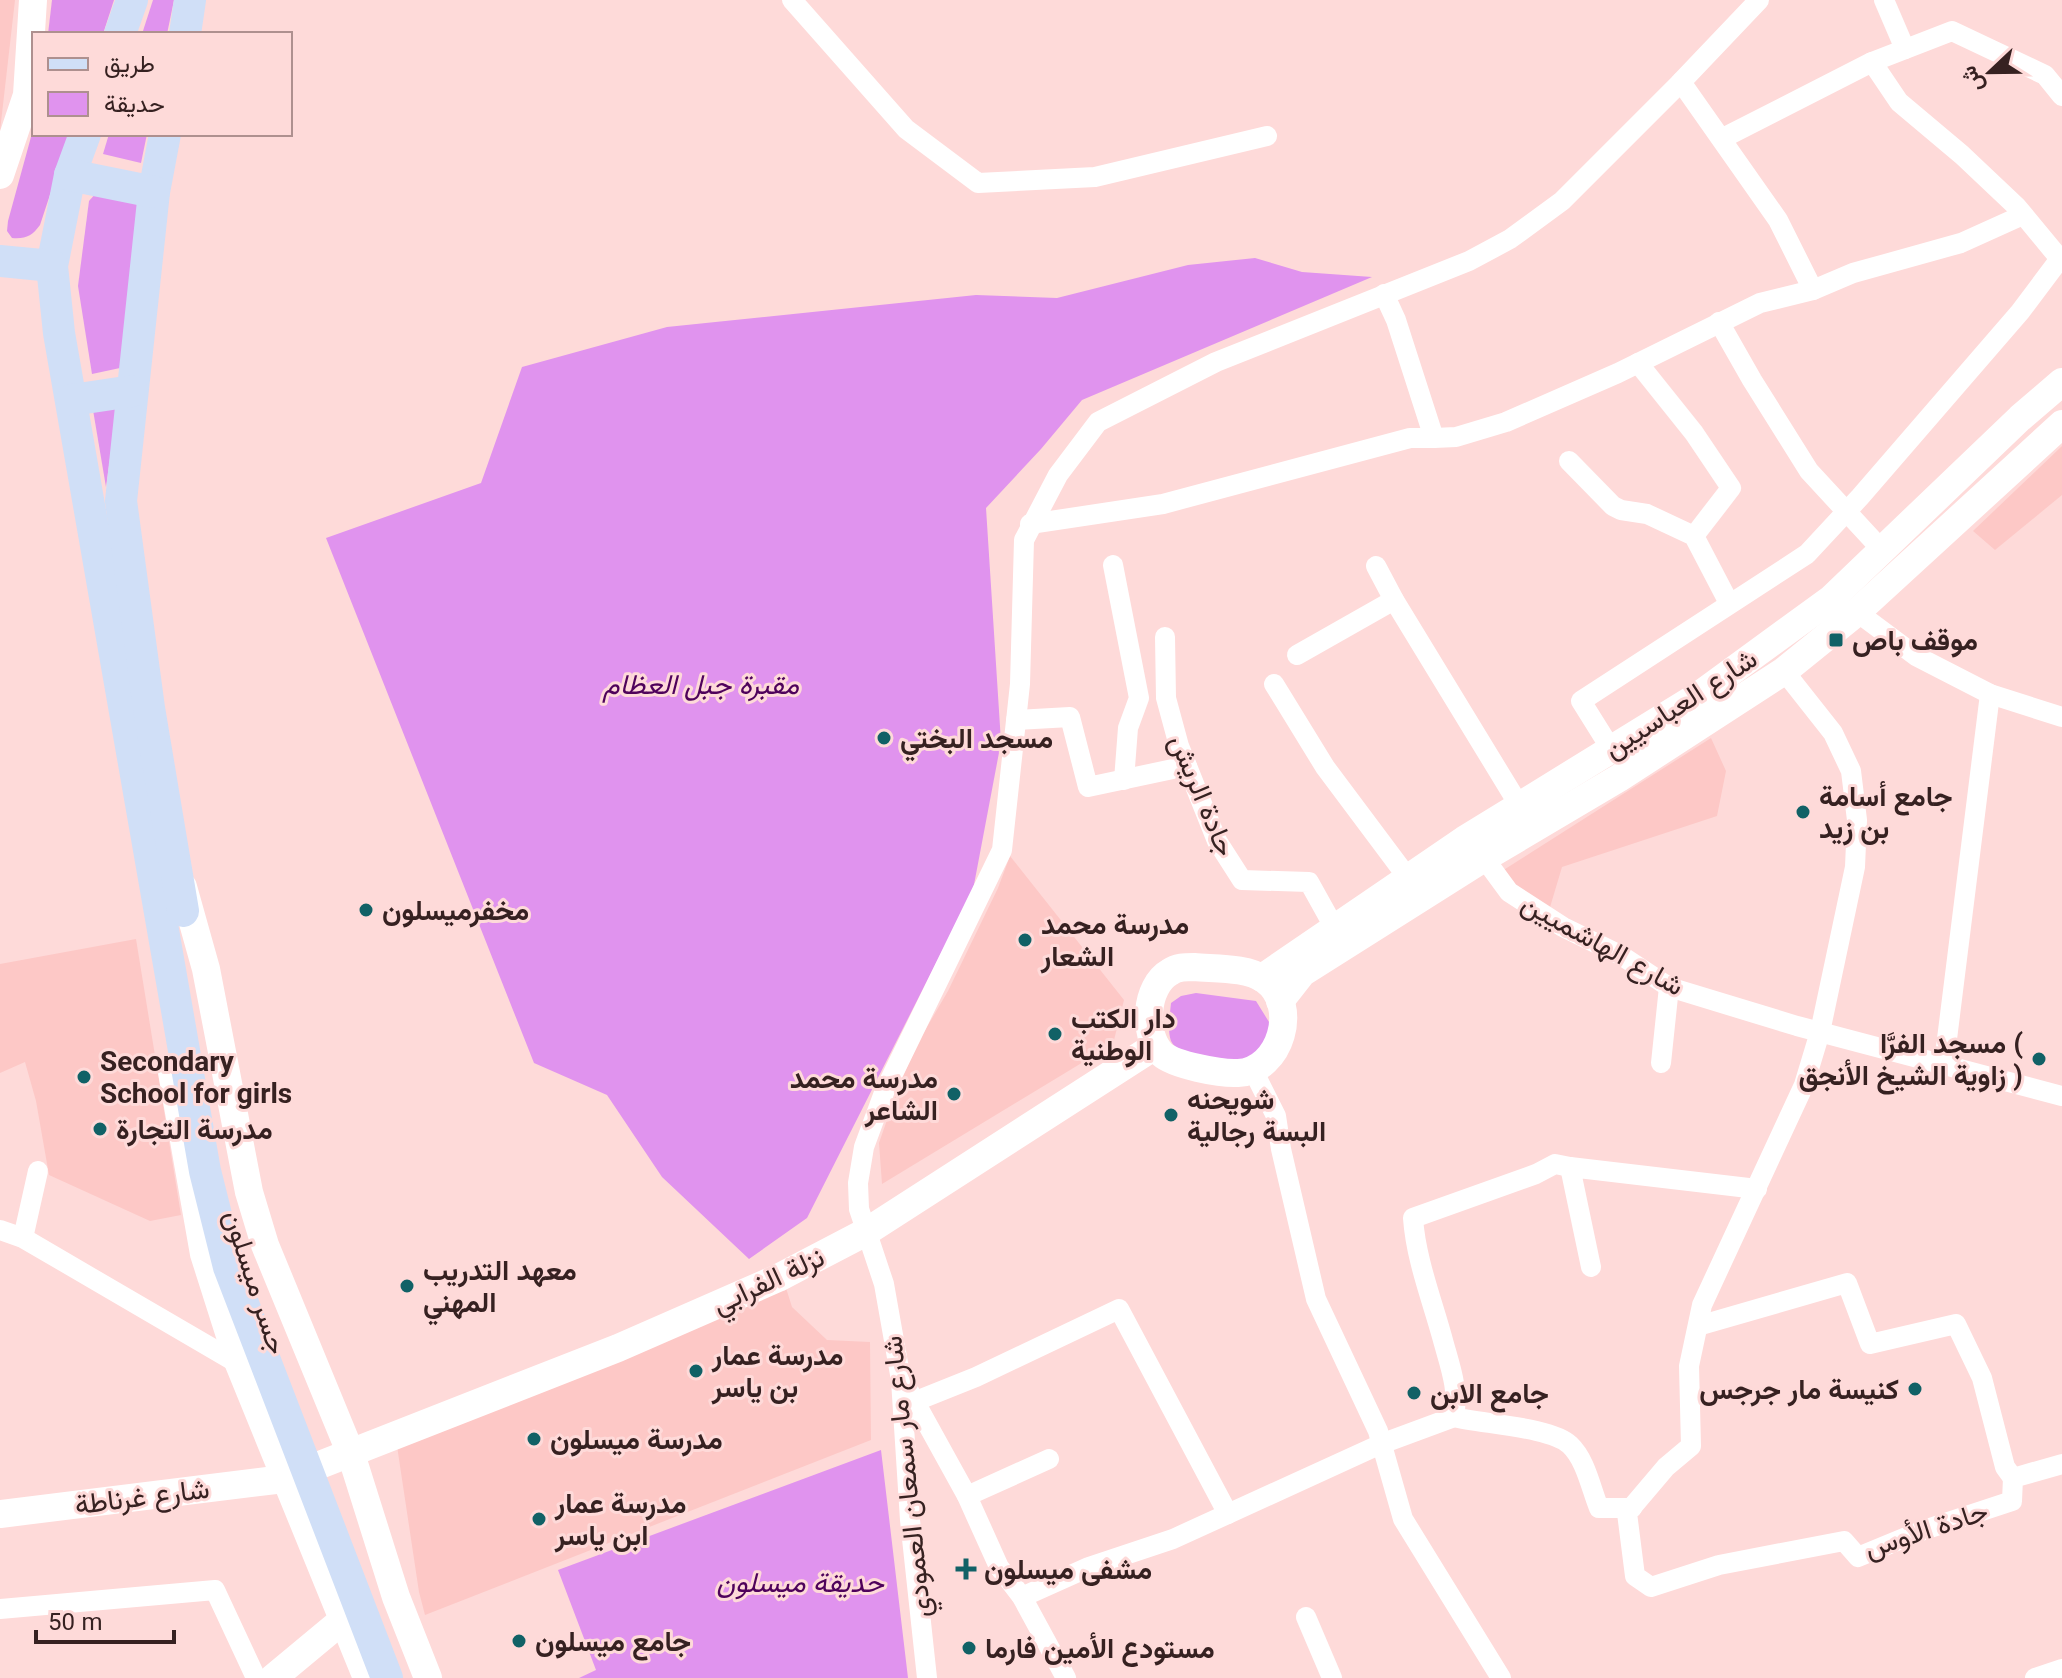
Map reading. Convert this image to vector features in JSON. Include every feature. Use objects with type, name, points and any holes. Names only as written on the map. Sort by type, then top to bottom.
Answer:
[{"type":"main road","points":[[0,175],[27,95],[33,0]]},
{"type":"main road","points":[[121,32],[132,0]]},
{"type":"main road","points":[[185,32],[190,0]]},
{"type":"main road","points":[[84,136],[70,175],[52,266],[59,333],[87,503],[129,657],[165,871],[206,969],[249,1192],[265,1245],[351,1454],[396,1597],[428,1678]]},
{"type":"main road","points":[[129,657],[121,501],[154,192],[165,136]]},
{"type":"main road","points":[[70,175],[154,192]]},
{"type":"main road","points":[[0,261],[52,266]]},
{"type":"main road","name":"شارع العباسيين","points":[[1262,978],[1519,805],[1698,696],[1818,608],[2062,382]]},
{"type":"main road","points":[[72,400],[132,391]]},
{"type":"main road","name":"شارع العباسيين","points":[[1280,1001],[1302,973],[1484,858],[1619,778],[1784,671],[1857,612],[2062,424]]},
{"type":"main road","points":[[87,503],[121,501]]},
{"type":"main road","points":[[165,871],[153,917],[158,967],[188,1172],[204,1254],[239,1364],[367,1678]]},
{"type":"main road","name":"جسر ميسلون","points":[[165,871],[205,1171],[225,1255],[252,1333],[387,1678]]},
{"type":"main road","name":"جسر ميسلون","points":[[165,871],[222,1166],[244,1260],[407,1678]]},
{"type":"main road","points":[[1194,967],[1247,972],[1273,987],[1280,1001],[1284,1018],[1281,1037],[1274,1053],[1253,1070],[1227,1073],[1173,1062],[1155,1046],[1149,1016],[1154,991],[1169,972],[1194,967]]},
{"type":"main road","name":"نزلة الفرابي","points":[[284,1479],[618,1348],[778,1278],[866,1232],[1155,1046]]},
{"type":"main road","name":"شارع غرناطة","points":[[0,1514],[284,1479]]},
{"type":"main road","points":[[273,1678],[344,1619]]},
{"type":"street","points":[[792,0],[906,129],[978,183],[1095,177],[1267,136]]},
{"type":"street","points":[[1030,524],[1058,475],[1098,422],[1216,362],[1469,261],[1510,239],[1562,201],[1759,0]]},
{"type":"street","points":[[1884,0],[1905,49]]},
{"type":"street","points":[[1723,138],[1872,62],[1952,31],[2045,75],[2062,96]]},
{"type":"street","points":[[1611,749],[1581,701],[1807,554],[2020,312],[2061,257],[1962,155],[1899,102],[1872,62]]},
{"type":"street","points":[[1681,82],[1778,220],[1813,290]]},
{"type":"street","points":[[1030,524],[1163,504],[1410,438],[1456,437],[1506,422],[1638,363],[1760,303],[1813,290],[1853,273],[1961,243],[2023,215]]},
{"type":"street","points":[[1384,294],[1396,320],[1434,438]]},
{"type":"street","points":[[1719,322],[1809,471],[1882,550]]},
{"type":"street","points":[[1638,363],[1694,433],[1731,488],[1694,536]]},
{"type":"street","points":[[1569,461],[1613,506],[1647,514],[1694,536],[1729,603]]},
{"type":"street","name":"شارع مار سمعان العمودي","points":[[927,1678],[910,1520],[901,1380],[884,1284],[859,1209],[858,1183],[864,1147],[885,1090],[1002,850],[1020,684],[1024,540],[1030,524]]},
{"type":"street","points":[[1113,565],[1139,698],[1128,728],[1124,780]]},
{"type":"street","points":[[1376,566],[1519,805]]},
{"type":"street","points":[[1297,655],[1394,600]]},
{"type":"street","points":[[1857,612],[1916,656],[1990,694],[2062,717]]},
{"type":"street","name":"جادة الريش","points":[[1165,637],[1166,698],[1187,766],[1217,841],[1242,880],[1309,882],[1334,927]]},
{"type":"street","points":[[1022,1597],[1089,1567],[1173,1539],[1381,1444],[1454,1417],[1530,1429],[1568,1442],[1578,1455],[1599,1508],[1632,1508],[1666,1467],[1691,1446],[1689,1366],[1702,1305],[1804,1085],[1820,1032],[1855,867],[1857,820],[1851,771],[1833,733],[1784,671]]},
{"type":"street","points":[[1274,684],[1325,767],[1408,878]]},
{"type":"street","points":[[1944,1063],[1990,694]]},
{"type":"street","points":[[1016,720],[1070,717],[1088,787],[1187,766]]},
{"type":"street","name":"شارع الهاشميين","points":[[1484,858],[1509,892],[1563,927],[1622,956],[1669,987],[1820,1032],[2062,1096]]},
{"type":"street","points":[[1661,1063],[1669,987]]},
{"type":"street","points":[[1253,1070],[1276,1116],[1316,1299],[1378,1431],[1403,1519],[1501,1678]]},
{"type":"street","points":[[1454,1417],[1457,1399],[1451,1368],[1415,1244],[1413,1218],[1536,1174],[1555,1164],[1757,1189]]},
{"type":"street","points":[[1570,1167],[1591,1267]]},
{"type":"street","points":[[23,1238],[38,1171]]},
{"type":"street","points":[[0,1230],[23,1238],[239,1364]]},
{"type":"street","points":[[1698,1326],[1847,1283],[1870,1344],[1956,1324],[1982,1378],[2005,1467],[2013,1478]]},
{"type":"street","points":[[916,1401],[976,1377],[1119,1309],[1228,1514]]},
{"type":"street","points":[[901,1380],[916,1401],[967,1496],[999,1567],[1022,1597],[1066,1678]]},
{"type":"street","points":[[967,1496],[1049,1459]]},
{"type":"street","name":"جادة الأوس","points":[[1632,1508],[1627,1513],[1635,1576],[1651,1587],[1719,1565],[1844,1541],[1858,1557],[1921,1531],[2012,1501],[2013,1478],[2062,1464]]},
{"type":"street","points":[[0,1609],[215,1590],[256,1678]]},
{"type":"street","points":[[1306,1617],[1332,1678]]},
{"type":"street","points":[[2035,1678],[2062,1669]]},
{"type":"shaded area","points":[[0,0],[15,0],[0,131]]},
{"type":"shaded area","points":[[52,0],[114,0],[104,32],[48,32]]},
{"type":"shaded area","points":[[32,133],[32,136],[69,136],[40,225],[28,236],[12,238],[7,231]]},
{"type":"shaded area","points":[[2062,446],[2062,495],[1995,550],[1973,531]]},
{"type":"shaded area","points":[[1711,738],[1726,771],[1717,816],[1562,867],[1548,914],[1515,894],[1502,871]]},
{"type":"shaded area","name":"مدرسة محمد الشعار","points":[[1010,856],[1124,1000],[1113,1044],[882,1184],[879,1143],[898,1088],[917,1044],[948,991],[998,888]]},
{"type":"shaded area","points":[[136,939],[181,1215],[150,1221],[49,1175],[36,1101],[25,1062],[0,1073],[0,964]]},
{"type":"shaded area","name":"مدرسة عمار ابن ياسر","points":[[786,1288],[792,1307],[827,1340],[870,1342],[871,1440],[425,1615],[397,1446]]},
{"type":"green space","points":[[153,0],[174,0],[167,32],[143,32]]},
{"type":"green space","points":[[108,136],[147,136],[141,163],[103,154]]},
{"type":"green space","points":[[97,192],[138,202],[120,368],[92,374],[78,286],[89,201]]},
{"type":"green space","name":"مقبرة جبل العظام","points":[[1255,258],[1302,272],[1372,277],[1082,400],[986,508],[1001,742],[973,890],[807,1218],[749,1259],[662,1177],[607,1095],[534,1063],[326,538],[481,483],[522,367],[667,327],[976,295],[1057,298],[1188,265]]},
{"type":"green space","points":[[117,408],[106,487],[93,410]]},
{"type":"green space","points":[[1196,993],[1256,1001],[1269,1022],[1269,1045],[1248,1065],[1193,1055],[1176,1047],[1169,1032],[1171,1003],[1181,996]]},
{"type":"green space","name":"حديقة ميسلون","points":[[881,1450],[908,1678],[579,1678],[596,1670],[558,1570]]},
{"type":"place","name":"موقف باص","points":[[1836,640]]},
{"type":"place","name":"مسجد البختي","points":[[884,738]]},
{"type":"place","name":"جامع أسامة بن زيد","points":[[1803,812]]},
{"type":"place","name":"مخفرميسلون","points":[[366,910]]},
{"type":"place","name":"مدرسة محمد الشعار","points":[[1025,940]]},
{"type":"place","name":"دار الكتب الوطنية","points":[[1055,1034]]},
{"type":"place","name":"مسجد الفرَّا ( زاوية الشيخ الأنجق )","points":[[2039,1059]]},
{"type":"place","name":"Secondary School for girls","points":[[84,1077]]},
{"type":"place","name":"مدرسة محمد الشاعر","points":[[954,1094]]},
{"type":"place","name":"شويحنه البسة رجالية","points":[[1171,1115]]},
{"type":"place","name":"مدرسة التجارة","points":[[100,1129]]},
{"type":"place","name":"معهد التدريب المهني","points":[[407,1286]]},
{"type":"place","name":"مدرسة عمار بن ياسر","points":[[696,1371]]},
{"type":"place","name":"كنيسة مار جرجس","points":[[1915,1389]]},
{"type":"place","name":"جامع الابن","points":[[1414,1393]]},
{"type":"place","name":"مدرسة ميسلون","points":[[534,1439]]},
{"type":"place","name":"مدرسة عمار ابن ياسر","points":[[539,1519]]},
{"type":"place","name":"مشفى ميسلون","points":[[966,1569]]},
{"type":"place","name":"جامع ميسلون","points":[[519,1641]]},
{"type":"place","name":"مستودع الأمين فارما","points":[[969,1648]]}]
